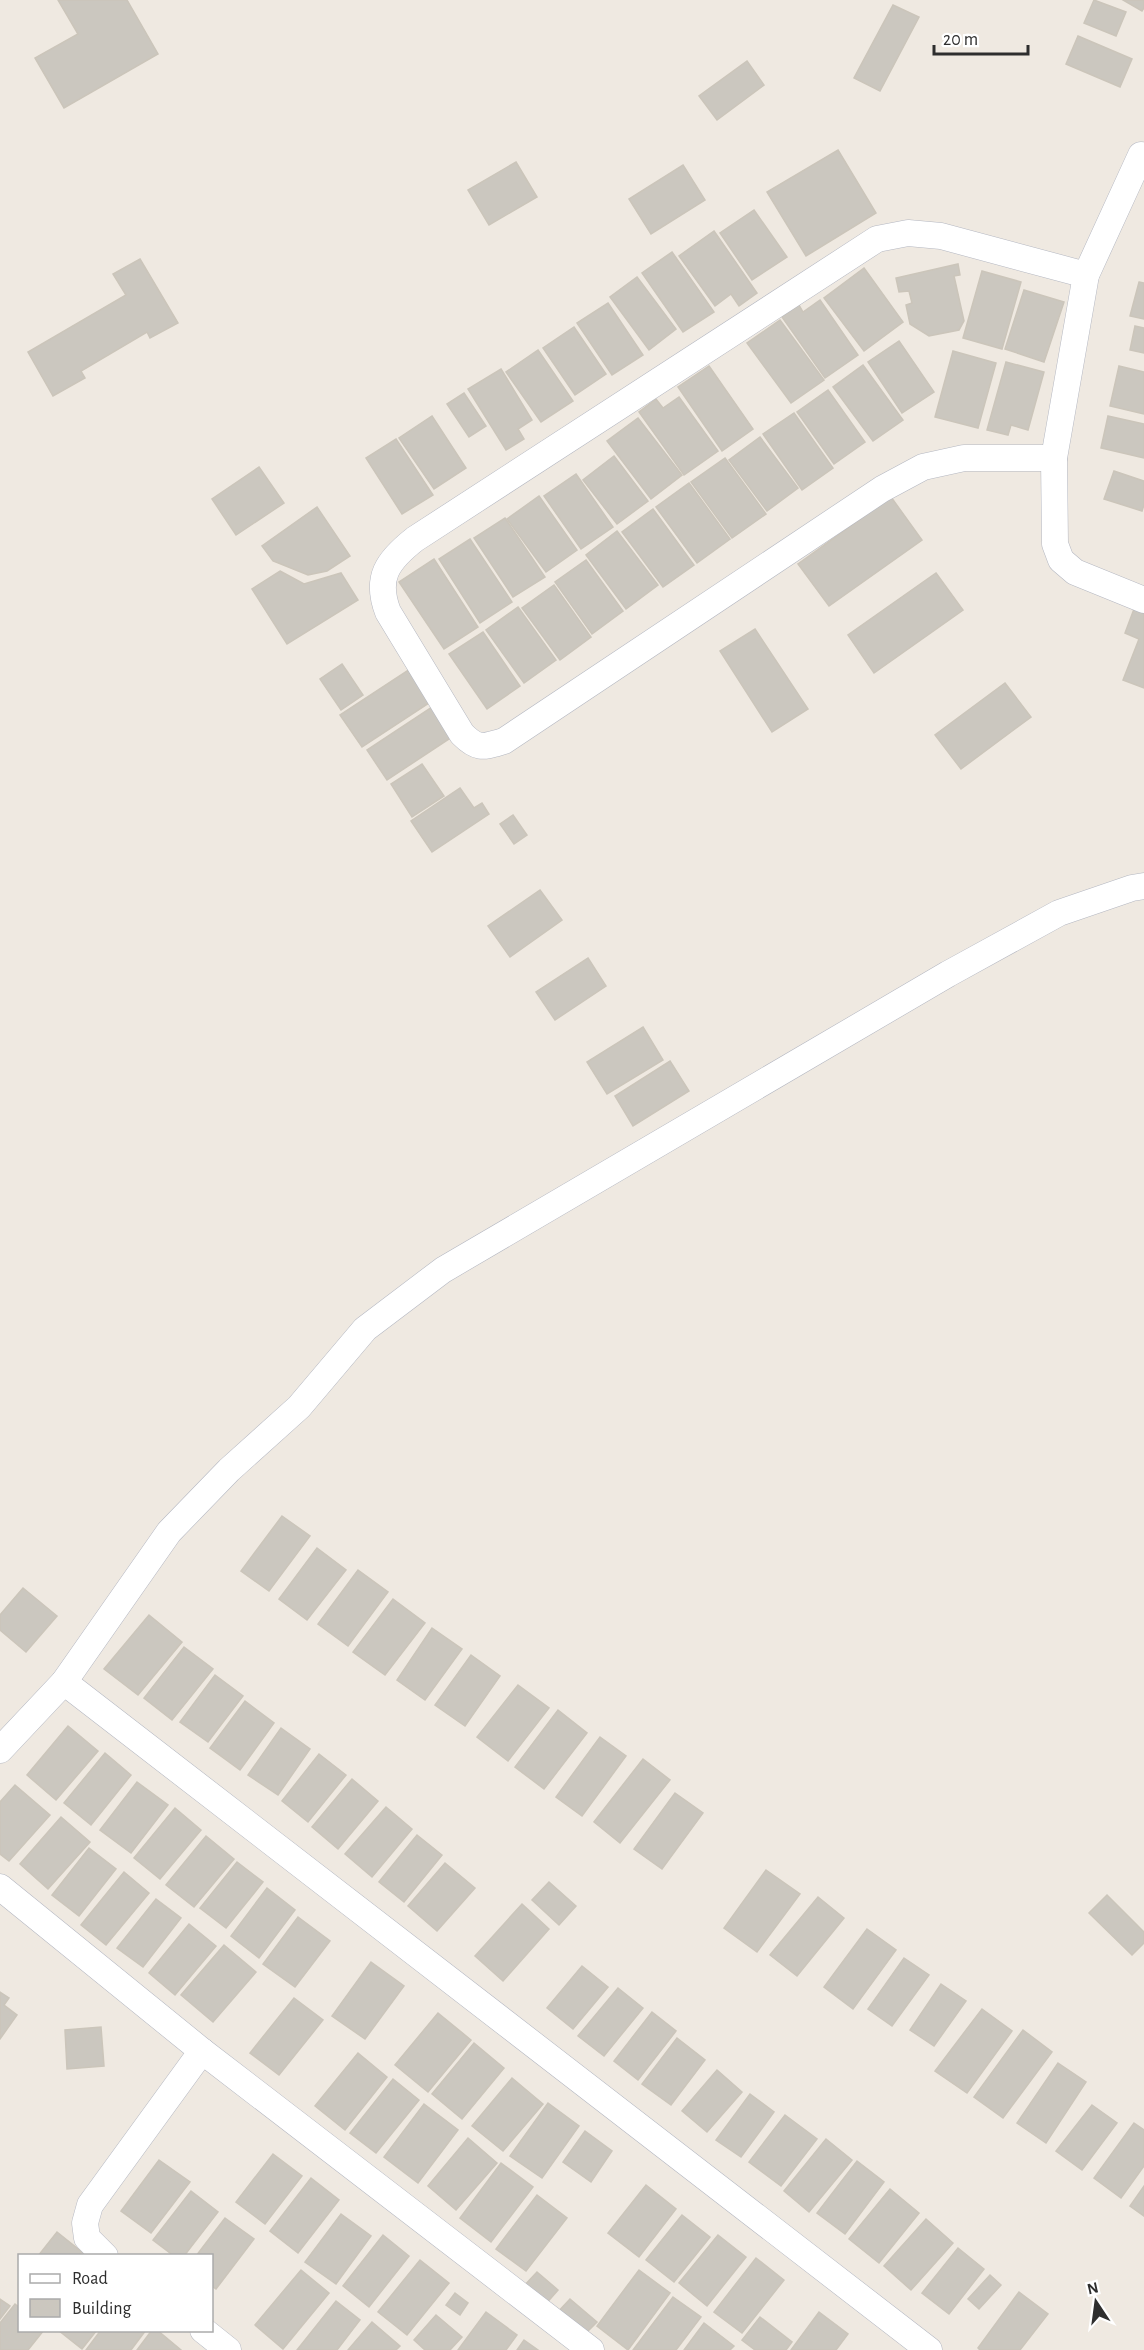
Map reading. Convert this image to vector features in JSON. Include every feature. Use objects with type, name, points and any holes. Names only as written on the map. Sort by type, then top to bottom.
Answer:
[{"type":"street","points":[[1143,153],[1086,275],[1054,458],[1054,544],[1061,560],[1075,572],[1144,600]]},
{"type":"street","points":[[1054,458],[963,458],[923,467],[882,489],[504,741],[483,747],[471,743],[462,734],[388,612],[382,598],[381,582],[390,563],[415,539],[877,239],[908,233],[941,236],[1086,275]]},
{"type":"street","points":[[0,1750],[64,1682],[169,1532],[229,1470],[298,1407],[365,1329],[443,1270],[927,986],[1059,913],[1144,886]]},
{"type":"street","points":[[64,1682],[929,2350]]},
{"type":"street","points":[[0,1887],[202,2051],[591,2350]]},
{"type":"street","points":[[103,2254],[87,2238],[85,2223],[90,2205],[202,2051]]},
{"type":"street","points":[[204,2332],[228,2350]]},
{"type":"building","points":[[58,0],[127,0],[158,54],[64,108],[35,58],[78,34]]},
{"type":"building","points":[[1094,0],[1126,12],[1116,36],[1084,23]]},
{"type":"building","points":[[1123,0],[1144,0],[1144,8],[1142,11]]},
{"type":"building","points":[[893,5],[919,17],[880,91],[854,78]]},
{"type":"building","points":[[1078,36],[1132,59],[1120,87],[1066,64]]},
{"type":"building","points":[[747,61],[764,85],[717,120],[699,96]]},
{"type":"building","points":[[838,150],[876,213],[806,256],[767,192]]},
{"type":"building","points":[[516,162],[537,197],[489,225],[468,190]]},
{"type":"building","points":[[683,165],[705,200],[651,234],[629,199]]},
{"type":"building","points":[[754,210],[787,257],[752,280],[720,233]]},
{"type":"building","points":[[714,231],[757,293],[739,306],[731,294],[715,306],[679,256]]},
{"type":"building","points":[[672,252],[714,312],[683,332],[642,273]]},
{"type":"building","points":[[140,259],[178,323],[150,338],[147,332],[81,371],[85,378],[53,396],[28,352],[126,295],[113,274]]},
{"type":"building","points":[[958,264],[960,275],[954,276],[964,321],[959,330],[929,336],[910,324],[906,305],[912,303],[909,291],[899,292],[896,278]]},
{"type":"building","points":[[864,268],[903,322],[864,351],[824,298]]},
{"type":"building","points":[[982,271],[1021,282],[1002,349],[963,338]]},
{"type":"building","points":[[637,277],[676,329],[649,350],[610,297]]},
{"type":"building","points":[[1139,282],[1144,283],[1144,319],[1130,316]]},
{"type":"building","points":[[1024,290],[1064,302],[1044,362],[1005,349]]},
{"type":"building","points":[[820,300],[858,355],[825,378],[782,317],[799,305],[803,312]]},
{"type":"building","points":[[608,303],[643,355],[612,375],[577,323]]},
{"type":"building","points":[[780,320],[824,380],[791,403],[747,343]]},
{"type":"building","points":[[1135,326],[1144,328],[1144,353],[1130,350]]},
{"type":"building","points":[[574,327],[606,374],[575,395],[543,348]]},
{"type":"building","points":[[899,341],[934,392],[902,413],[868,362]]},
{"type":"building","points":[[538,350],[573,401],[541,422],[506,372]]},
{"type":"building","points":[[953,351],[996,363],[978,428],[935,417]]},
{"type":"building","points":[[1006,362],[1044,372],[1028,430],[1011,425],[1008,435],[987,430]]},
{"type":"building","points":[[863,365],[903,420],[873,441],[833,387]]},
{"type":"building","points":[[709,366],[753,429],[722,451],[678,387]]},
{"type":"building","points":[[1119,366],[1144,372],[1144,414],[1110,406]]},
{"type":"building","points":[[501,369],[532,420],[518,429],[524,439],[506,450],[468,389]]},
{"type":"building","points":[[828,390],[865,442],[834,464],[797,412]]},
{"type":"building","points":[[464,393],[486,426],[469,437],[447,404]]},
{"type":"building","points":[[679,397],[718,451],[684,475],[639,412],[656,399],[663,408]]},
{"type":"building","points":[[794,413],[833,468],[802,490],[763,434]]},
{"type":"building","points":[[432,416],[466,468],[434,489],[399,438]]},
{"type":"building","points":[[1108,416],[1144,424],[1144,458],[1101,448]]},
{"type":"building","points":[[638,418],[682,475],[651,499],[607,441]]},
{"type":"building","points":[[760,437],[798,488],[767,511],[729,460]]},
{"type":"building","points":[[396,439],[433,495],[402,514],[366,458]]},
{"type":"building","points":[[614,456],[648,501],[617,524],[583,480]]},
{"type":"building","points":[[725,458],[766,514],[732,538],[691,482]]},
{"type":"building","points":[[259,467],[284,503],[236,535],[212,499]]},
{"type":"building","points":[[1114,471],[1144,481],[1142,511],[1104,499]]},
{"type":"building","points":[[576,474],[613,527],[581,549],[544,496]]},
{"type":"building","points":[[689,483],[730,539],[697,563],[656,507]]},
{"type":"building","points":[[539,496],[577,550],[546,572],[507,519]]},
{"type":"building","points":[[891,497],[922,540],[829,606],[798,564]]},
{"type":"building","points":[[317,507],[350,556],[327,571],[308,575],[273,561],[262,546]]},
{"type":"building","points":[[653,509],[694,565],[663,587],[622,532]]},
{"type":"building","points":[[505,518],[545,577],[513,597],[474,538]]},
{"type":"building","points":[[617,531],[658,585],[626,609],[586,555]]},
{"type":"building","points":[[470,539],[512,602],[480,623],[439,559]]},
{"type":"building","points":[[434,559],[478,627],[444,649],[399,582]]},
{"type":"building","points":[[586,560],[623,611],[592,634],[555,582]]},
{"type":"building","points":[[280,571],[304,584],[341,573],[358,600],[287,644],[252,589]]},
{"type":"building","points":[[936,573],[963,610],[874,673],[848,635]]},
{"type":"building","points":[[554,585],[591,637],[560,660],[522,608]]},
{"type":"building","points":[[518,607],[556,660],[524,683],[486,630]]},
{"type":"building","points":[[1134,609],[1144,613],[1144,688],[1123,680],[1139,639],[1125,633]]},
{"type":"building","points":[[755,629],[808,709],[772,732],[720,651]]},
{"type":"building","points":[[483,632],[520,686],[487,709],[449,654]]},
{"type":"building","points":[[342,664],[363,695],[341,710],[320,679]]},
{"type":"building","points":[[410,669],[432,701],[362,747],[340,715]]},
{"type":"building","points":[[1005,683],[1031,717],[961,769],[935,735]]},
{"type":"building","points":[[435,705],[455,735],[387,780],[367,750]]},
{"type":"building","points":[[422,764],[444,796],[412,817],[391,784]]},
{"type":"building","points":[[460,788],[474,808],[482,803],[489,814],[432,852],[411,821]]},
{"type":"building","points":[[513,815],[527,835],[514,844],[500,824]]},
{"type":"building","points":[[540,890],[562,920],[510,957],[488,926]]},
{"type":"building","points":[[588,958],[606,986],[555,1020],[536,992]]},
{"type":"building","points":[[643,1027],[663,1060],[607,1094],[587,1062]]},
{"type":"building","points":[[670,1061],[689,1091],[633,1126],[615,1096]]},
{"type":"building","points":[[282,1516],[310,1536],[269,1591],[241,1571]]},
{"type":"building","points":[[317,1548],[346,1570],[307,1620],[279,1599]]},
{"type":"building","points":[[358,1570],[388,1592],[348,1646],[318,1624]]},
{"type":"building","points":[[23,1588],[57,1616],[26,1652],[0,1630],[0,1615]]},
{"type":"building","points":[[393,1599],[425,1623],[385,1675],[353,1652]]},
{"type":"building","points":[[149,1615],[182,1642],[138,1695],[104,1669]]},
{"type":"building","points":[[432,1628],[462,1649],[425,1700],[397,1680]]},
{"type":"building","points":[[184,1647],[213,1669],[172,1720],[144,1698]]},
{"type":"building","points":[[471,1655],[500,1676],[465,1726],[435,1705]]},
{"type":"building","points":[[215,1675],[243,1696],[208,1742],[180,1722]]},
{"type":"building","points":[[518,1685],[549,1708],[508,1761],[477,1737]]},
{"type":"building","points":[[245,1701],[274,1723],[240,1770],[210,1748]]},
{"type":"building","points":[[558,1710],[587,1733],[544,1789],[515,1767]]},
{"type":"building","points":[[68,1726],[98,1751],[56,1800],[27,1775]]},
{"type":"building","points":[[281,1728],[310,1749],[278,1795],[248,1775]]},
{"type":"building","points":[[600,1737],[626,1756],[582,1816],[556,1797]]},
{"type":"building","points":[[105,1753],[131,1775],[91,1825],[64,1803]]},
{"type":"building","points":[[319,1754],[346,1775],[308,1822],[282,1801]]},
{"type":"building","points":[[643,1759],[670,1780],[620,1843],[594,1822]]},
{"type":"building","points":[[352,1779],[378,1801],[338,1849],[312,1827]]},
{"type":"building","points":[[137,1782],[168,1805],[131,1853],[100,1830]]},
{"type":"building","points":[[15,1785],[50,1815],[9,1861],[0,1854],[0,1802]]},
{"type":"building","points":[[675,1793],[703,1813],[662,1869],[634,1849]]},
{"type":"building","points":[[386,1807],[412,1829],[372,1877],[345,1854]]},
{"type":"building","points":[[175,1808],[201,1830],[160,1879],[134,1858]]},
{"type":"building","points":[[61,1817],[90,1842],[48,1889],[20,1864]]},
{"type":"building","points":[[417,1835],[442,1855],[404,1902],[379,1882]]},
{"type":"building","points":[[206,1836],[234,1859],[194,1907],[166,1885]]},
{"type":"building","points":[[89,1848],[116,1869],[79,1916],[52,1895]]},
{"type":"building","points":[[237,1862],[263,1882],[226,1928],[200,1908]]},
{"type":"building","points":[[445,1863],[475,1888],[437,1931],[408,1906]]},
{"type":"building","points":[[766,1870],[800,1894],[757,1952],[724,1928]]},
{"type":"building","points":[[124,1872],[149,1893],[106,1945],[81,1925]]},
{"type":"building","points":[[549,1882],[576,1906],[559,1925],[532,1900]]},
{"type":"building","points":[[267,1888],[295,1910],[259,1958],[231,1936]]},
{"type":"building","points":[[1107,1895],[1144,1932],[1144,1943],[1132,1955],[1089,1913]]},
{"type":"building","points":[[818,1897],[844,1918],[797,1976],[770,1955]]},
{"type":"building","points":[[156,1899],[181,1918],[143,1967],[117,1948]]},
{"type":"building","points":[[522,1904],[549,1929],[503,1981],[475,1956]]},
{"type":"building","points":[[298,1917],[330,1941],[295,1987],[263,1964]]},
{"type":"building","points":[[189,1924],[216,1946],[175,1995],[149,1973]]},
{"type":"building","points":[[867,1929],[896,1950],[853,2009],[824,1987]]},
{"type":"building","points":[[224,1945],[256,1972],[213,2022],[181,1995]]},
{"type":"building","points":[[904,1958],[929,1975],[892,2026],[868,2009]]},
{"type":"building","points":[[371,1962],[404,1986],[365,2039],[332,2016]]},
{"type":"building","points":[[582,1966],[608,1987],[573,2029],[547,2008]]},
{"type":"building","points":[[941,1984],[966,2001],[934,2046],[910,2030]]},
{"type":"building","points":[[618,1988],[643,2008],[604,2056],[578,2036]]},
{"type":"building","points":[[0,1992],[9,1998],[4,2005],[17,2015],[0,2039]]},
{"type":"building","points":[[294,1998],[323,2020],[279,2075],[250,2053]]},
{"type":"building","points":[[982,2009],[1012,2031],[967,2093],[935,2071]]},
{"type":"building","points":[[652,2012],[676,2031],[638,2080],[614,2061]]},
{"type":"building","points":[[438,2013],[471,2040],[428,2092],[395,2065]]},
{"type":"building","points":[[101,2027],[104,2066],[67,2069],[65,2030]]},
{"type":"building","points":[[1023,2030],[1052,2052],[1003,2118],[974,2097]]},
{"type":"building","points":[[677,2038],[705,2060],[671,2105],[642,2084]]},
{"type":"building","points":[[474,2043],[504,2068],[462,2119],[432,2094]]},
{"type":"building","points":[[358,2053],[387,2077],[345,2130],[315,2106]]},
{"type":"building","points":[[1058,2063],[1086,2082],[1046,2143],[1017,2123]]},
{"type":"building","points":[[717,2070],[742,2092],[707,2132],[682,2111]]},
{"type":"building","points":[[512,2078],[543,2104],[503,2151],[472,2126]]},
{"type":"building","points":[[393,2079],[419,2100],[376,2153],[350,2133]]},
{"type":"building","points":[[750,2094],[774,2112],[741,2157],[716,2140]]},
{"type":"building","points":[[548,2103],[579,2126],[542,2178],[510,2156]]},
{"type":"building","points":[[424,2104],[458,2130],[418,2183],[384,2157]]},
{"type":"building","points":[[1092,2105],[1117,2123],[1082,2170],[1056,2151]]},
{"type":"building","points":[[785,2115],[817,2139],[781,2186],[749,2162]]},
{"type":"building","points":[[1134,2123],[1144,2130],[1144,2166],[1121,2198],[1094,2178]]},
{"type":"building","points":[[585,2131],[612,2151],[591,2182],[563,2162]]},
{"type":"building","points":[[468,2138],[497,2163],[456,2210],[428,2186]]},
{"type":"building","points":[[826,2139],[852,2160],[809,2212],[784,2191]]},
{"type":"building","points":[[273,2154],[302,2176],[265,2224],[236,2202]]},
{"type":"building","points":[[159,2160],[190,2182],[151,2233],[121,2211]]},
{"type":"building","points":[[857,2161],[884,2182],[845,2234],[817,2213]]},
{"type":"building","points":[[501,2163],[533,2187],[491,2242],[460,2218]]},
{"type":"building","points":[[311,2178],[339,2200],[298,2253],[270,2231]]},
{"type":"building","points":[[646,2185],[676,2209],[639,2257],[608,2233]]},
{"type":"building","points":[[1144,2186],[1144,2216],[1130,2206]]},
{"type":"building","points":[[890,2189],[919,2213],[879,2263],[849,2239]]},
{"type":"building","points":[[191,2191],[218,2212],[186,2254],[171,2254],[153,2240]]},
{"type":"building","points":[[537,2195],[567,2218],[526,2271],[496,2249]]},
{"type":"building","points":[[341,2214],[371,2236],[336,2284],[305,2262]]},
{"type":"building","points":[[682,2215],[710,2237],[674,2282],[646,2260]]},
{"type":"building","points":[[225,2218],[254,2239],[216,2289],[213,2287],[213,2254],[198,2254]]},
{"type":"building","points":[[926,2219],[953,2243],[911,2290],[884,2266]]},
{"type":"building","points":[[57,2232],[84,2254],[40,2254]]},
{"type":"building","points":[[383,2235],[409,2256],[369,2307],[343,2286]]},
{"type":"building","points":[[718,2235],[746,2257],[707,2306],[679,2283]]},
{"type":"building","points":[[958,2248],[984,2269],[949,2314],[922,2293]]},
{"type":"building","points":[[756,2258],[784,2280],[742,2333],[714,2312]]},
{"type":"building","points":[[420,2260],[449,2283],[407,2335],[378,2312]]},
{"type":"building","points":[[301,2270],[329,2293],[283,2349],[255,2325]]},
{"type":"building","points":[[639,2270],[670,2293],[628,2350],[597,2326]]},
{"type":"building","points":[[537,2272],[558,2290],[544,2306],[522,2288]]},
{"type":"building","points":[[990,2275],[1001,2285],[979,2309],[968,2299]]},
{"type":"building","points":[[1019,2292],[1048,2314],[1020,2350],[980,2350],[978,2348]]},
{"type":"building","points":[[455,2293],[468,2303],[460,2315],[446,2305]]},
{"type":"building","points":[[673,2297],[701,2317],[676,2350],[633,2350]]},
{"type":"building","points":[[0,2299],[10,2306],[0,2319]]},
{"type":"building","points":[[570,2299],[597,2322],[582,2337],[556,2314]]},
{"type":"building","points":[[336,2301],[360,2320],[337,2350],[297,2350]]},
{"type":"building","points":[[15,2304],[18,2306],[18,2332],[42,2332],[28,2350],[0,2350],[0,2323]]},
{"type":"building","points":[[486,2312],[517,2335],[506,2350],[458,2350]]},
{"type":"building","points":[[819,2312],[848,2334],[836,2350],[791,2350]]},
{"type":"building","points":[[436,2315],[462,2337],[450,2350],[425,2350],[414,2340]]},
{"type":"building","points":[[760,2317],[792,2342],[786,2350],[755,2350],[742,2340]]},
{"type":"building","points":[[372,2322],[400,2346],[396,2350],[348,2350]]},
{"type":"building","points":[[704,2323],[734,2346],[730,2350],[684,2350]]},
{"type":"building","points":[[61,2332],[95,2332],[82,2349]]},
{"type":"building","points":[[100,2332],[144,2332],[131,2350],[86,2350]]},
{"type":"building","points":[[150,2332],[159,2332],[181,2350],[137,2350]]},
{"type":"building","points":[[524,2340],[538,2350],[517,2350]]}]
